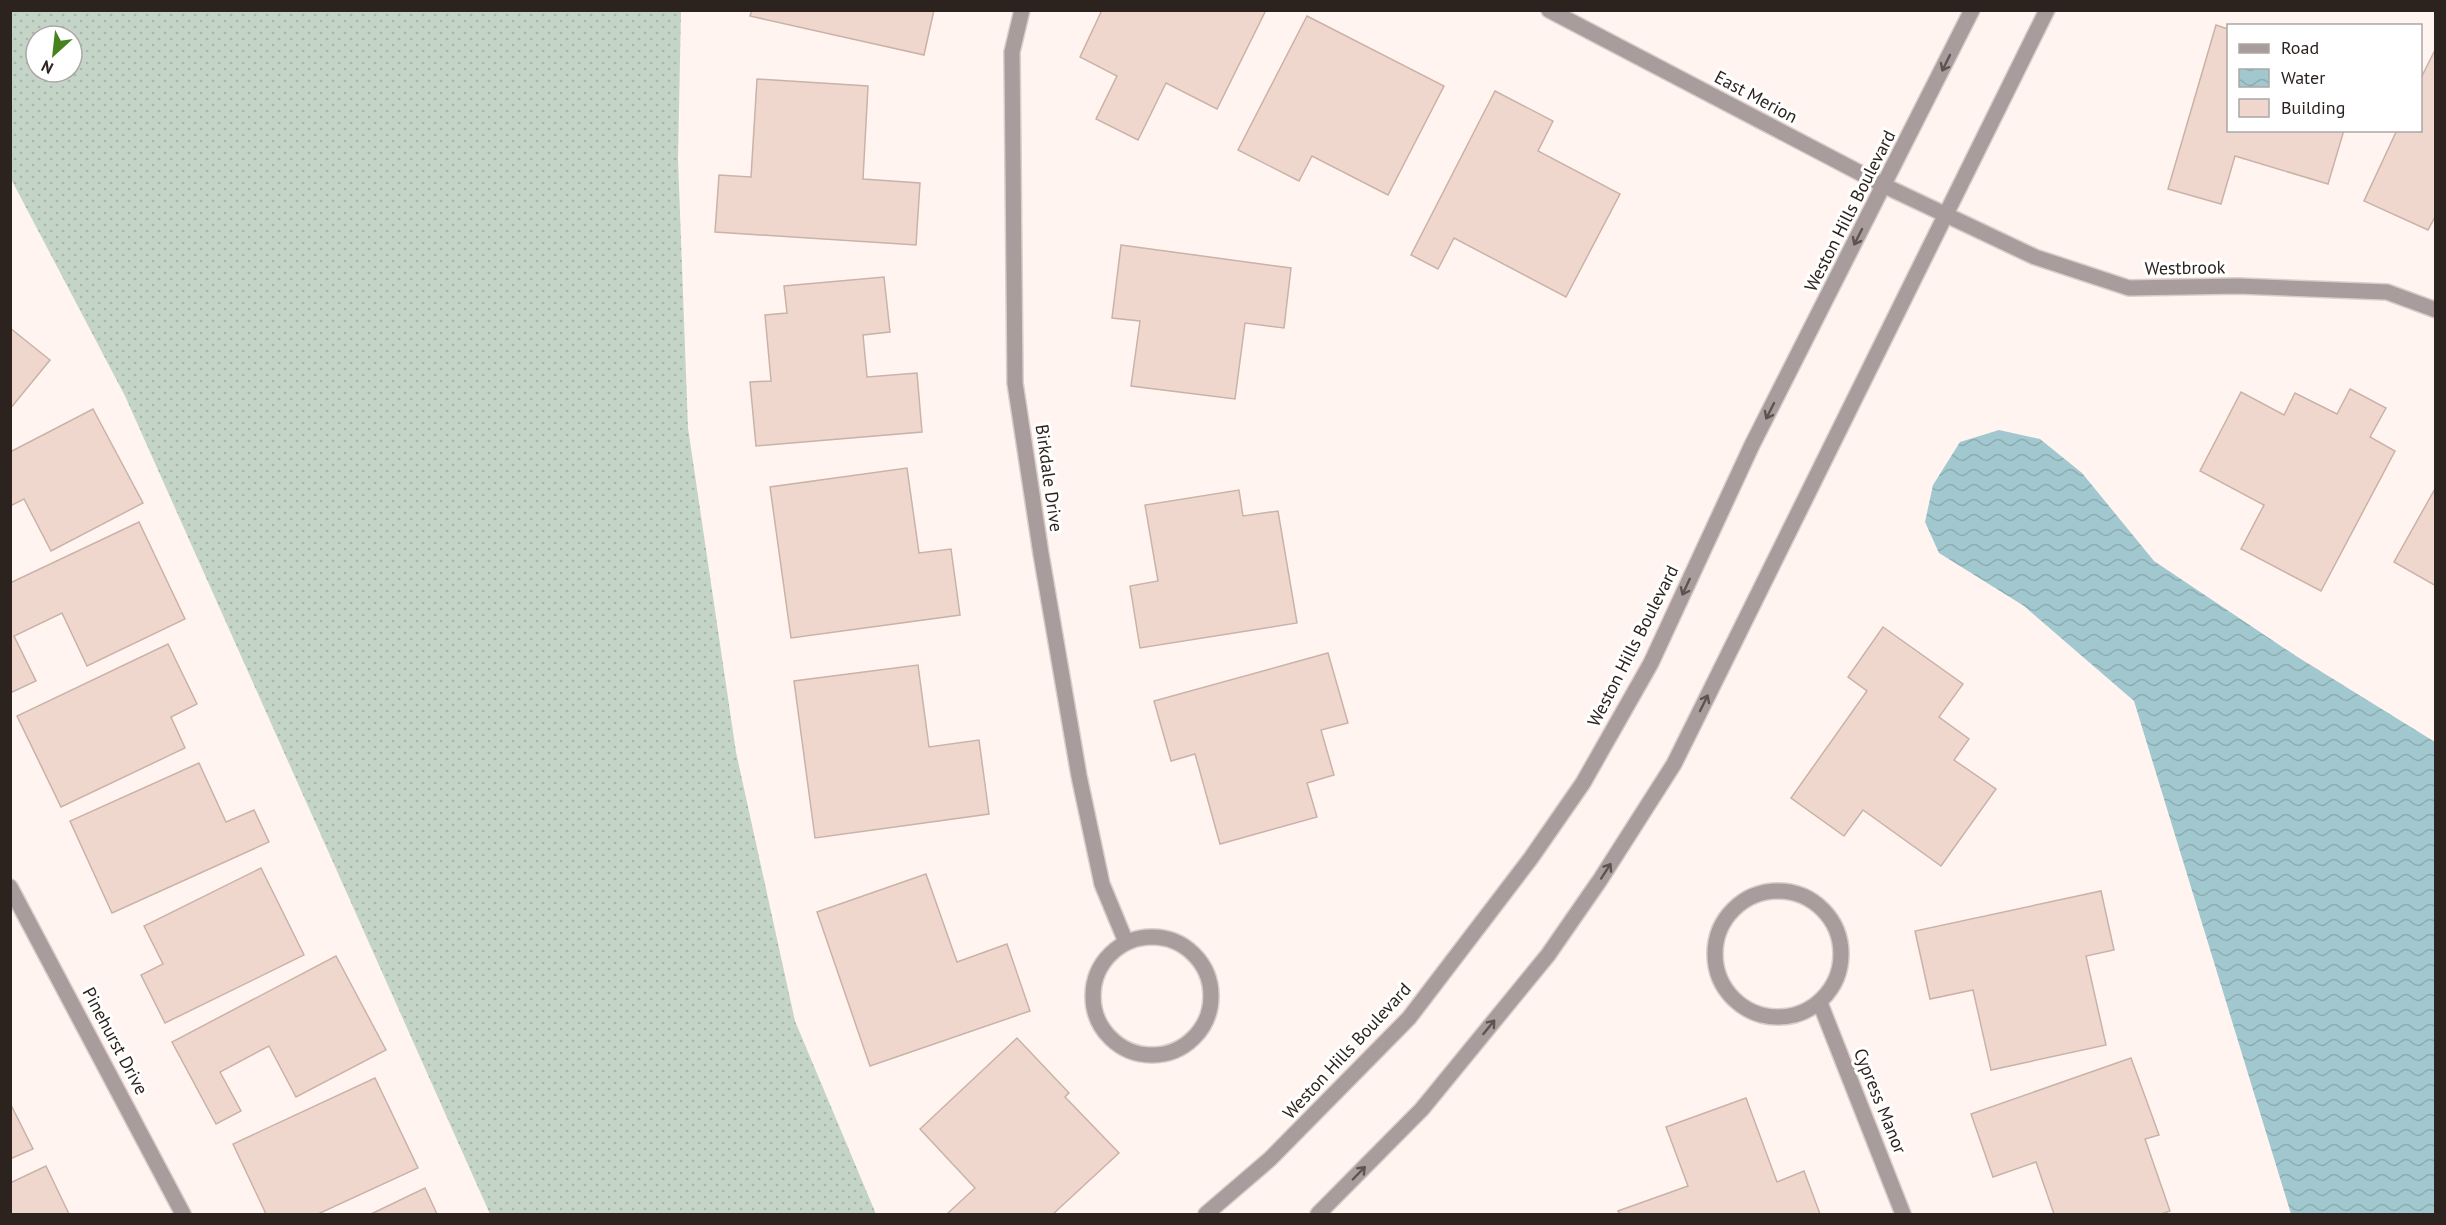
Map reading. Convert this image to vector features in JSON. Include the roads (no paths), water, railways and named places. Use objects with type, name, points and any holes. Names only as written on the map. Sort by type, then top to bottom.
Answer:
[{"type":"street","name":"Birkdale Drive","points":[[1022,10],[1012,52],[1015,383],[1041,555],[1079,776],[1102,884],[1126,942]]},
{"type":"street","name":"East Merion","points":[[1550,10],[1945,216]]},
{"type":"street","name":"Weston Hills Boulevard","points":[[1206,1215],[1270,1159],[1409,1018],[1531,858],[1583,783],[1651,663],[1752,446],[1972,10]]},
{"type":"street","points":[[1318,1215],[1422,1109],[1548,955],[1600,880],[1674,764],[2047,10]]},
{"type":"street","name":"Westbrook","points":[[1945,216],[2034,257],[2129,288],[2238,286],[2387,292],[2436,310]]},
{"type":"street","name":"Pinehurst Drive","points":[[10,887],[183,1215]]},
{"type":"street","points":[[1782,891],[1806,898],[1825,913],[1838,934],[1841,959],[1835,982],[1820,1003],[1798,1015],[1773,1018],[1749,1011],[1730,996],[1717,974],[1714,950],[1721,926],[1736,906],[1757,894],[1782,891]]},
{"type":"street","points":[[1145,937],[1163,938],[1181,944],[1196,956],[1206,972],[1211,990],[1211,1008],[1204,1026],[1192,1040],[1177,1051],[1159,1056],[1140,1055],[1122,1048],[1107,1037],[1098,1021],[1092,1003],[1093,984],[1099,967],[1111,952],[1126,942],[1145,937]]},
{"type":"street","name":"Cypress Manor","points":[[1820,1003],[1903,1215]]},
{"type":"water","points":[[1999,430],[2040,439],[2082,473],[2154,561],[2296,656],[2435,742],[2435,1214],[2291,1214],[2134,701],[2024,606],[1939,553],[1925,522],[1933,485],[1960,442]]}]
